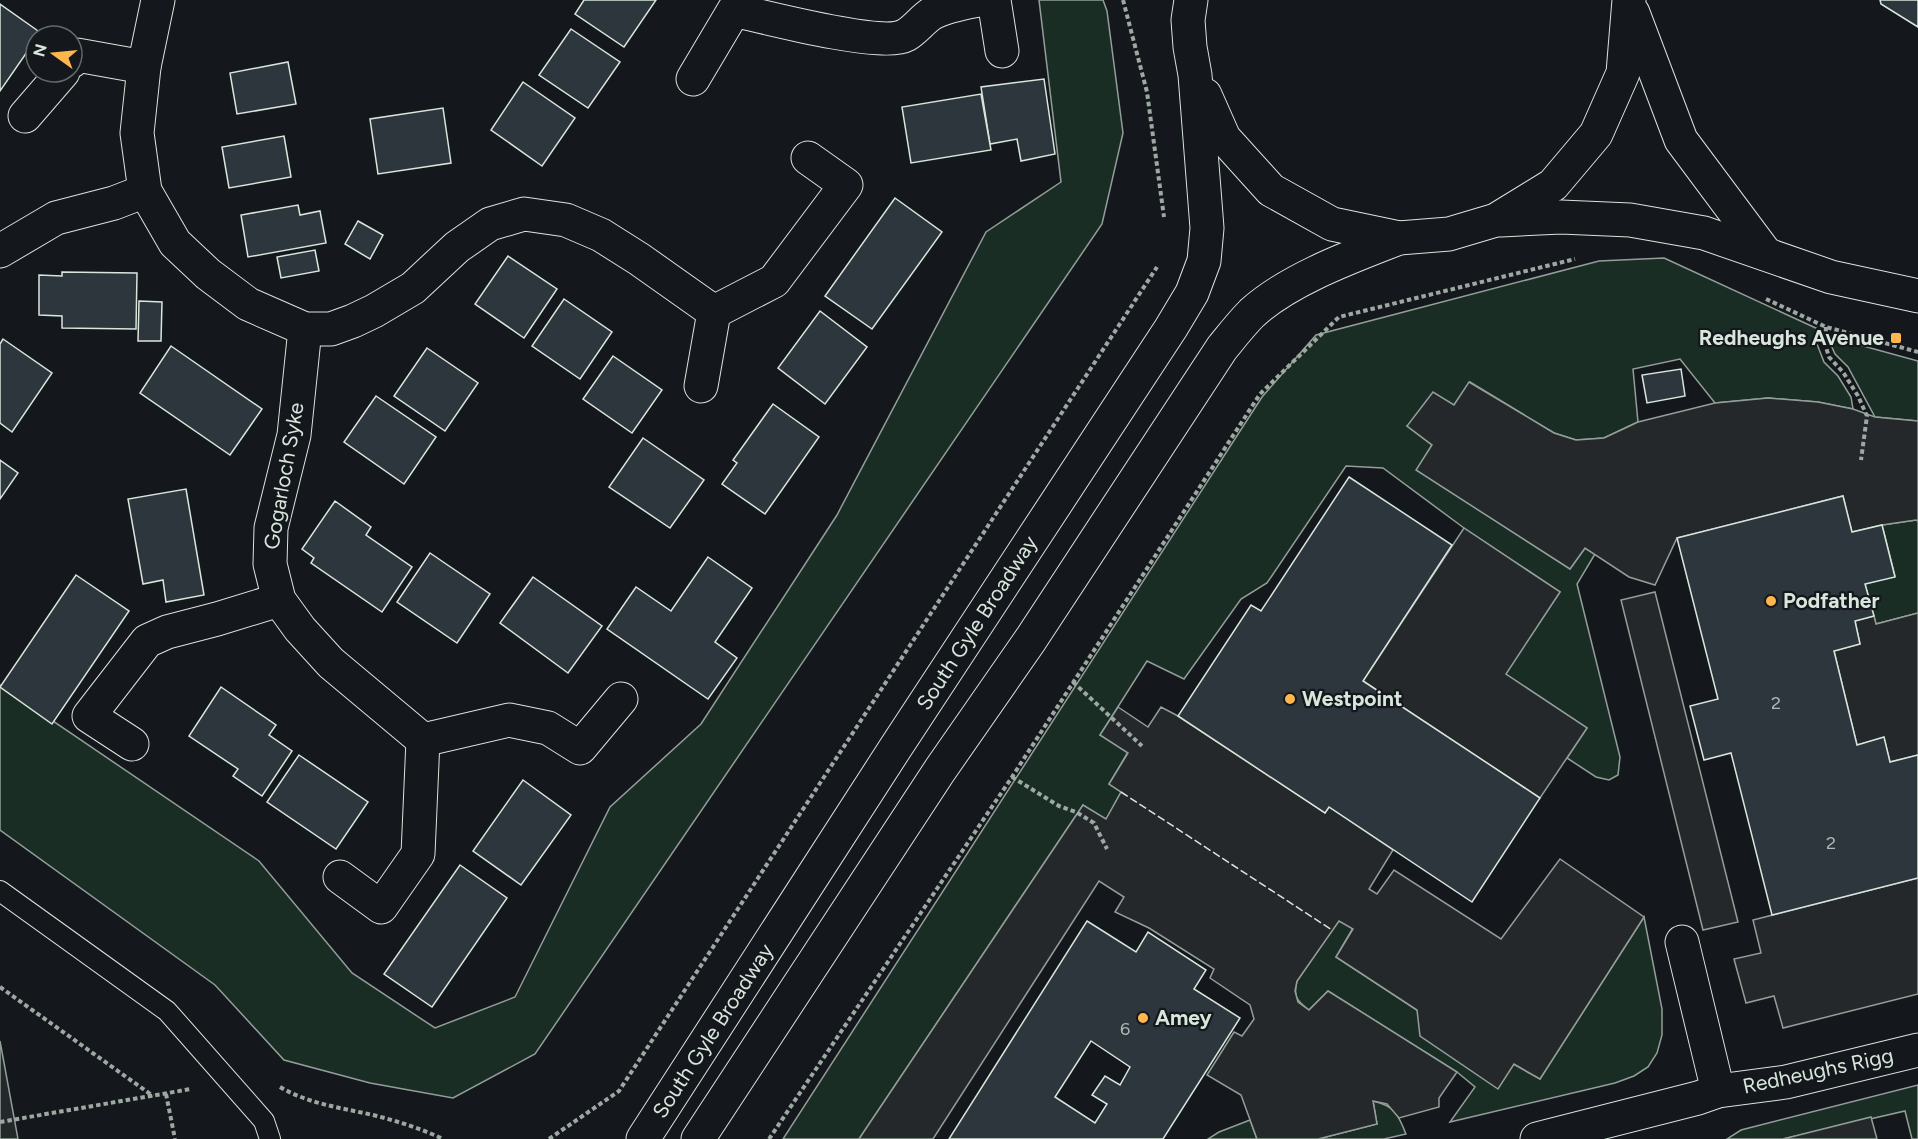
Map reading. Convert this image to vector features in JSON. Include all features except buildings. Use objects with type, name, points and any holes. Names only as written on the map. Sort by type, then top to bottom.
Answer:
[{"type":"street","points":[[158,0],[144,67],[137,133],[145,191],[175,243],[208,274],[248,304],[306,329],[331,329],[374,311],[413,288],[457,246],[490,224],[524,214],[566,220],[601,235],[714,312]]},
{"type":"street","points":[[693,79],[731,5],[802,25],[884,39],[905,36],[930,15],[950,6],[979,0]]},
{"type":"street","points":[[994,0],[1002,51]]},
{"type":"street","points":[[1630,3],[1681,140],[1766,254]]},
{"type":"street","name":"South Gyle Broadway","points":[[1195,75],[1224,138],[1271,190],[1332,224],[1400,238],[1449,234],[1496,220],[1553,185],[1596,134],[1623,73],[1630,3]]},
{"type":"street","name":"South Gyle Broadway","points":[[643,1139],[1192,293],[1204,261],[1207,228],[1195,75],[1186,6]]},
{"type":"street","points":[[84,56],[144,67]]},
{"type":"street","points":[[25,116],[53,84]]},
{"type":"street","points":[[714,312],[774,281],[846,185],[808,158]]},
{"type":"street","points":[[0,250],[56,218],[114,203],[145,191]]},
{"type":"street","points":[[1496,220],[1561,217],[1630,220],[1704,233],[1831,277],[1918,296]]},
{"type":"street","name":"South Gyle Broadway","points":[[698,1139],[940,770],[1031,639],[1222,348],[1252,313],[1289,287],[1344,260],[1400,238]]},
{"type":"street","points":[[701,386],[714,312]]},
{"type":"street","name":"Gogarloch Syke","points":[[306,329],[294,435],[272,528],[270,564],[279,600],[300,629],[331,663],[423,740]]},
{"type":"street","points":[[132,744],[89,716],[147,641],[167,632],[279,600]]},
{"type":"street","points":[[340,877],[381,907],[418,854],[423,740],[509,720],[548,728],[580,748],[621,699]]},
{"type":"street","name":"Redheughs Rigg","points":[[1682,942],[1718,1091]]},
{"type":"street","name":"Redheughs Rigg","points":[[1537,1139],[1718,1091],[1786,1082],[1918,1050]]},
{"type":"lane","points":[[0,891],[167,1011],[264,1121],[270,1139]]},
{"type":"path","points":[[1123,0],[1148,92],[1164,219]]},
{"type":"path","points":[[769,1139],[1011,777],[1260,394],[1339,317],[1586,256]]},
{"type":"path","points":[[549,1139],[619,1091],[1141,293],[1160,259]]},
{"type":"path","points":[[1762,297],[1826,327],[1918,352]]},
{"type":"path","points":[[1826,327],[1825,344],[1829,357],[1843,372],[1867,416],[1861,460]]},
{"type":"path","points":[[1073,682],[1142,746]]},
{"type":"path","points":[[1011,777],[1059,806],[1076,812],[1094,823],[1107,849]]},
{"type":"path","points":[[0,987],[153,1096]]},
{"type":"path","points":[[166,1094],[175,1139]]},
{"type":"green space","points":[[1039,0],[1103,0],[1107,11],[1123,133],[1102,224],[535,1054],[453,1098],[370,1083],[284,1060],[215,985],[0,830],[0,685],[259,861],[352,973],[435,1028],[515,997],[610,807],[701,724],[837,515],[986,232],[1061,182]]},
{"type":"green space","points":[[1664,258],[1818,329],[1817,344],[1824,362],[1838,376],[1851,397],[1853,409],[1818,402],[1768,398],[1715,403],[1680,359],[1633,369],[1638,422],[1604,438],[1576,440],[1554,433],[1470,382],[1454,405],[1407,426],[1432,445],[1417,470],[1570,569],[1585,548],[1595,554],[1577,584],[1620,757],[1618,775],[1609,780],[1596,777],[1567,758],[1587,728],[1505,674],[1560,592],[1464,528],[1383,468],[1346,466],[1267,583],[1241,599],[1184,679],[1147,661],[1100,735],[1128,752],[1109,784],[1121,792],[1106,820],[1083,805],[859,1139],[783,1139],[1262,397],[1316,335],[1599,261]]},
{"type":"green space","points":[[1834,338],[1918,361],[1918,421],[1875,417],[1848,367],[1835,354],[1831,345]]},
{"type":"green space","points":[[1918,521],[1918,613],[1876,624],[1865,584],[1895,576],[1882,525]]},
{"type":"green space","points":[[1644,917],[1662,1009],[1662,1035],[1657,1053],[1648,1067],[1634,1076],[1615,1083],[1450,1122],[1475,1087],[1457,1072],[1328,991],[1309,1010],[1296,995],[1297,981],[1339,920],[1353,928],[1336,957],[1417,1010],[1540,1079]]},
{"type":"green space","points":[[1918,1085],[1918,1139],[1912,1139],[1905,1111],[1783,1139],[1727,1139],[1741,1130]]},
{"type":"green space","points":[[1373,1101],[1386,1105],[1395,1112],[1406,1134],[1384,1139],[1318,1139],[1377,1124]]},
{"type":"green space","points":[[1250,1120],[1257,1139],[1208,1139],[1219,1132]]},
{"type":"shaded area","points":[[1469,382],[1554,433],[1576,440],[1604,438],[1638,422],[1715,403],[1768,398],[1818,402],[1853,409],[1875,417],[1918,421],[1918,521],[1882,525],[1852,532],[1843,496],[1677,538],[1655,585],[1629,577],[1585,548],[1570,569],[1416,470],[1432,445],[1407,426],[1433,392],[1454,405]]},
{"type":"shaded area","points":[[1464,528],[1560,592],[1506,674],[1587,728],[1540,798],[1363,681]]},
{"type":"shaded area","points":[[1655,592],[1738,922],[1703,930],[1621,600]]},
{"type":"shaded area","points":[[1918,613],[1918,755],[1890,762],[1884,738],[1857,745],[1834,651],[1860,644],[1855,621],[1874,616],[1876,624]]},
{"type":"shaded area","points":[[1118,707],[1148,727],[1161,707],[1325,813],[1329,807],[1393,850],[1369,889],[1377,894],[1394,870],[1501,939],[1560,859],[1644,917],[1540,1079],[1514,1064],[1498,1089],[1420,1036],[1417,1010],[1336,957],[1353,929],[1339,921],[1297,981],[1295,991],[1298,1002],[1309,1010],[1328,991],[1457,1072],[1439,1098],[1439,1107],[1399,1118],[1387,1104],[1373,1101],[1377,1124],[1318,1139],[1257,1139],[1241,1095],[1207,1075],[1234,1032],[1242,1036],[1254,1019],[1250,1005],[1210,978],[1214,969],[1149,928],[1115,912],[1124,897],[1099,881],[933,1139],[859,1139],[1083,805],[1106,819],[1121,792],[1109,784],[1128,753],[1100,735]]},
{"type":"shaded area","points":[[1918,878],[1918,994],[1783,1028],[1774,996],[1746,1003],[1734,959],[1761,953],[1753,920]]},
{"type":"shaded area","points":[[0,1041],[18,1139],[0,1139]]},
{"type":"shaded area","points":[[1871,1117],[1877,1139],[1783,1139]]},
{"type":"fence","points":[[1121,792],[1332,930]]},
{"type":"place","name":"Redheughs Avenue","points":[[1896,338]]},
{"type":"place","name":"Podfather","points":[[1771,601]]},
{"type":"place","name":"Westpoint","points":[[1290,699]]},
{"type":"place","name":"Amey","points":[[1143,1018]]}]
